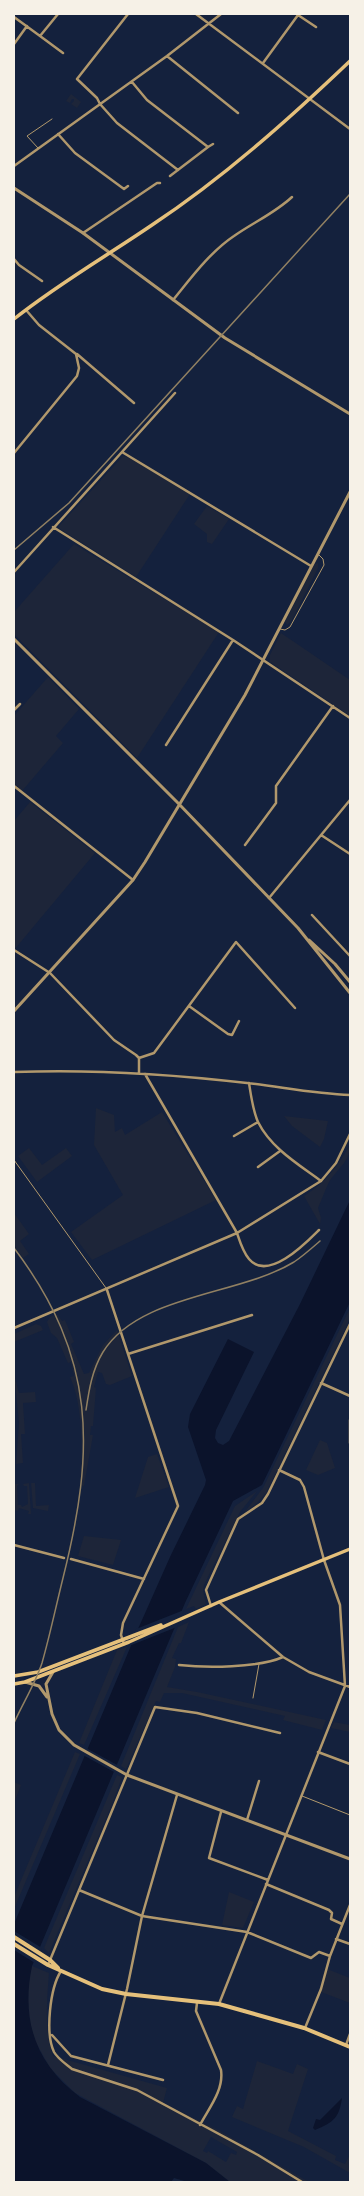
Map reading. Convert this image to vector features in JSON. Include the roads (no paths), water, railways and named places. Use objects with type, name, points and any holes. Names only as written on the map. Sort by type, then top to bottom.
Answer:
[{"type":"main road","points":[[14,319],[108,252],[152,226],[181,204],[277,128],[350,61]]},
{"type":"main road","points":[[14,1676],[38,1672],[211,1606],[350,1549]]},
{"type":"main road","points":[[14,1684],[25,1682],[124,1644],[183,1617]]},
{"type":"main road","points":[[14,1937],[50,1960],[60,1970]]},
{"type":"main road","points":[[14,1944],[48,1965],[91,1985],[126,1994],[197,2003],[219,2004],[304,2028],[348,2046]]},
{"type":"street","points":[[40,36],[58,14]]},
{"type":"street","points":[[128,14],[77,78],[118,122],[178,170]]},
{"type":"street","points":[[196,14],[311,98],[350,129]]},
{"type":"street","points":[[14,166],[132,82],[221,14]]},
{"type":"street","points":[[263,63],[298,14],[316,27]]},
{"type":"street","points":[[14,17],[63,53]]},
{"type":"street","points":[[14,44],[28,26]]},
{"type":"street","points":[[167,56],[238,113]]},
{"type":"street","points":[[132,82],[147,100],[208,147]]},
{"type":"street","points":[[58,134],[75,154],[124,189],[128,186]]},
{"type":"street","points":[[170,176],[213,144]]},
{"type":"street","points":[[83,233],[157,183],[160,183]]},
{"type":"street","points":[[14,188],[83,233],[225,338],[350,414]]},
{"type":"street","points":[[173,300],[201,266],[233,236],[280,208],[292,197]]},
{"type":"street","points":[[14,259],[19,265],[42,281]]},
{"type":"street","points":[[26,310],[38,325],[76,354],[134,404]]},
{"type":"street","points":[[14,453],[77,376],[79,368],[76,354]]},
{"type":"street","points":[[14,572],[175,393]]},
{"type":"street","points":[[122,452],[311,566]]},
{"type":"street","points":[[14,1011],[133,880],[227,726],[350,492]]},
{"type":"street","points":[[53,527],[233,640],[350,718]]},
{"type":"street","points":[[14,639],[179,804],[305,937],[335,964],[350,982]]},
{"type":"street","points":[[166,745],[233,640]]},
{"type":"street","points":[[14,710],[20,704]]},
{"type":"street","points":[[245,845],[276,803],[276,786],[333,706]]},
{"type":"street","points":[[14,786],[133,880]]},
{"type":"street","points":[[268,899],[350,800]]},
{"type":"street","points":[[321,835],[350,854]]},
{"type":"street","points":[[312,915],[350,956]]},
{"type":"street","points":[[305,937],[350,994]]},
{"type":"street","points":[[139,1058],[154,1053],[236,942],[295,1008]]},
{"type":"street","points":[[14,950],[50,972],[114,1040],[139,1058]]},
{"type":"street","points":[[189,1006],[228,1034],[232,1035],[239,1021]]},
{"type":"street","points":[[138,1072],[139,1058]]},
{"type":"street","points":[[14,1072],[138,1072],[249,1083],[311,1093],[350,1095]]},
{"type":"street","points":[[145,1073],[237,1233],[248,1259],[253,1263],[265,1266],[274,1265],[290,1256],[319,1230]]},
{"type":"street","points":[[249,1083],[258,1122],[280,1150],[321,1181]]},
{"type":"street","points":[[234,1136],[258,1122]]},
{"type":"street","points":[[14,1328],[107,1290],[237,1233],[321,1181],[336,1163],[350,1134]]},
{"type":"street","points":[[258,1167],[280,1150]]},
{"type":"street","points":[[107,1290],[178,1506],[123,1623],[121,1632],[124,1644]]},
{"type":"street","points":[[128,1354],[252,1315]]},
{"type":"street","points":[[211,1606],[206,1590],[238,1519],[265,1499],[350,1324]]},
{"type":"street","points":[[321,1383],[350,1396]]},
{"type":"street","points":[[350,1420],[350,1443]]},
{"type":"street","points":[[219,2004],[345,1686],[340,1605],[324,1560],[303,1483],[279,1470]]},
{"type":"street","points":[[14,1545],[64,1558]]},
{"type":"street","points":[[72,1559],[144,1579]]},
{"type":"street","points":[[219,1602],[283,1657],[309,1672],[350,1687]]},
{"type":"street","points":[[179,1665],[204,1668],[259,1663],[283,1657]]},
{"type":"street","points":[[48,1701],[47,1681],[54,1671]]},
{"type":"street","points":[[25,1682],[40,1687],[48,1701],[59,1730],[78,1747],[127,1775],[221,1812],[286,1834],[350,1859]]},
{"type":"street","points":[[48,1965],[155,1707],[197,1713],[280,1732]]},
{"type":"street","points":[[318,1752],[350,1764]]},
{"type":"street","points":[[247,1820],[259,1781]]},
{"type":"street","points":[[108,2065],[126,1994],[142,1916],[177,1795]]},
{"type":"street","points":[[221,1812],[209,1858],[268,1880]]},
{"type":"street","points":[[266,1884],[330,1910],[332,1913],[331,1919],[342,1924]]},
{"type":"street","points":[[79,1890],[142,1916],[247,1932],[311,1958],[318,1952],[330,1956]]},
{"type":"street","points":[[304,2028],[321,1990],[330,1956],[350,1905]]},
{"type":"street","points":[[336,1939],[350,1944]]},
{"type":"street","points":[[60,1970],[50,1998],[51,2034],[54,2052],[72,2069],[129,2087],[258,2155],[302,2182]]},
{"type":"street","points":[[197,2003],[196,2011],[221,2070],[222,2079],[219,2090],[200,2125]]},
{"type":"street","points":[[51,2034],[71,2056],[163,2080]]},
{"type":"street","points":[[348,2046],[350,2034]]},
{"type":"lane","points":[[38,148],[28,136],[52,119]]},
{"type":"lane","points":[[279,629],[286,630],[290,627],[317,575],[324,565],[323,559],[318,554]]},
{"type":"lane","points":[[14,1160],[104,1282],[107,1290]]},
{"type":"lane","points":[[253,1698],[259,1663]]},
{"type":"lane","points":[[301,1795],[350,1815]]},
{"type":"railway","points":[[14,550],[69,503],[350,194]]},
{"type":"railway","points":[[86,1410],[96,1366],[103,1352],[119,1333],[140,1318],[164,1307],[271,1273],[294,1262],[320,1241]]},
{"type":"railway","points":[[14,1248],[41,1289],[61,1328],[74,1367],[82,1406],[83,1446],[81,1488],[73,1532],[48,1642],[39,1671],[14,1723]]}]
